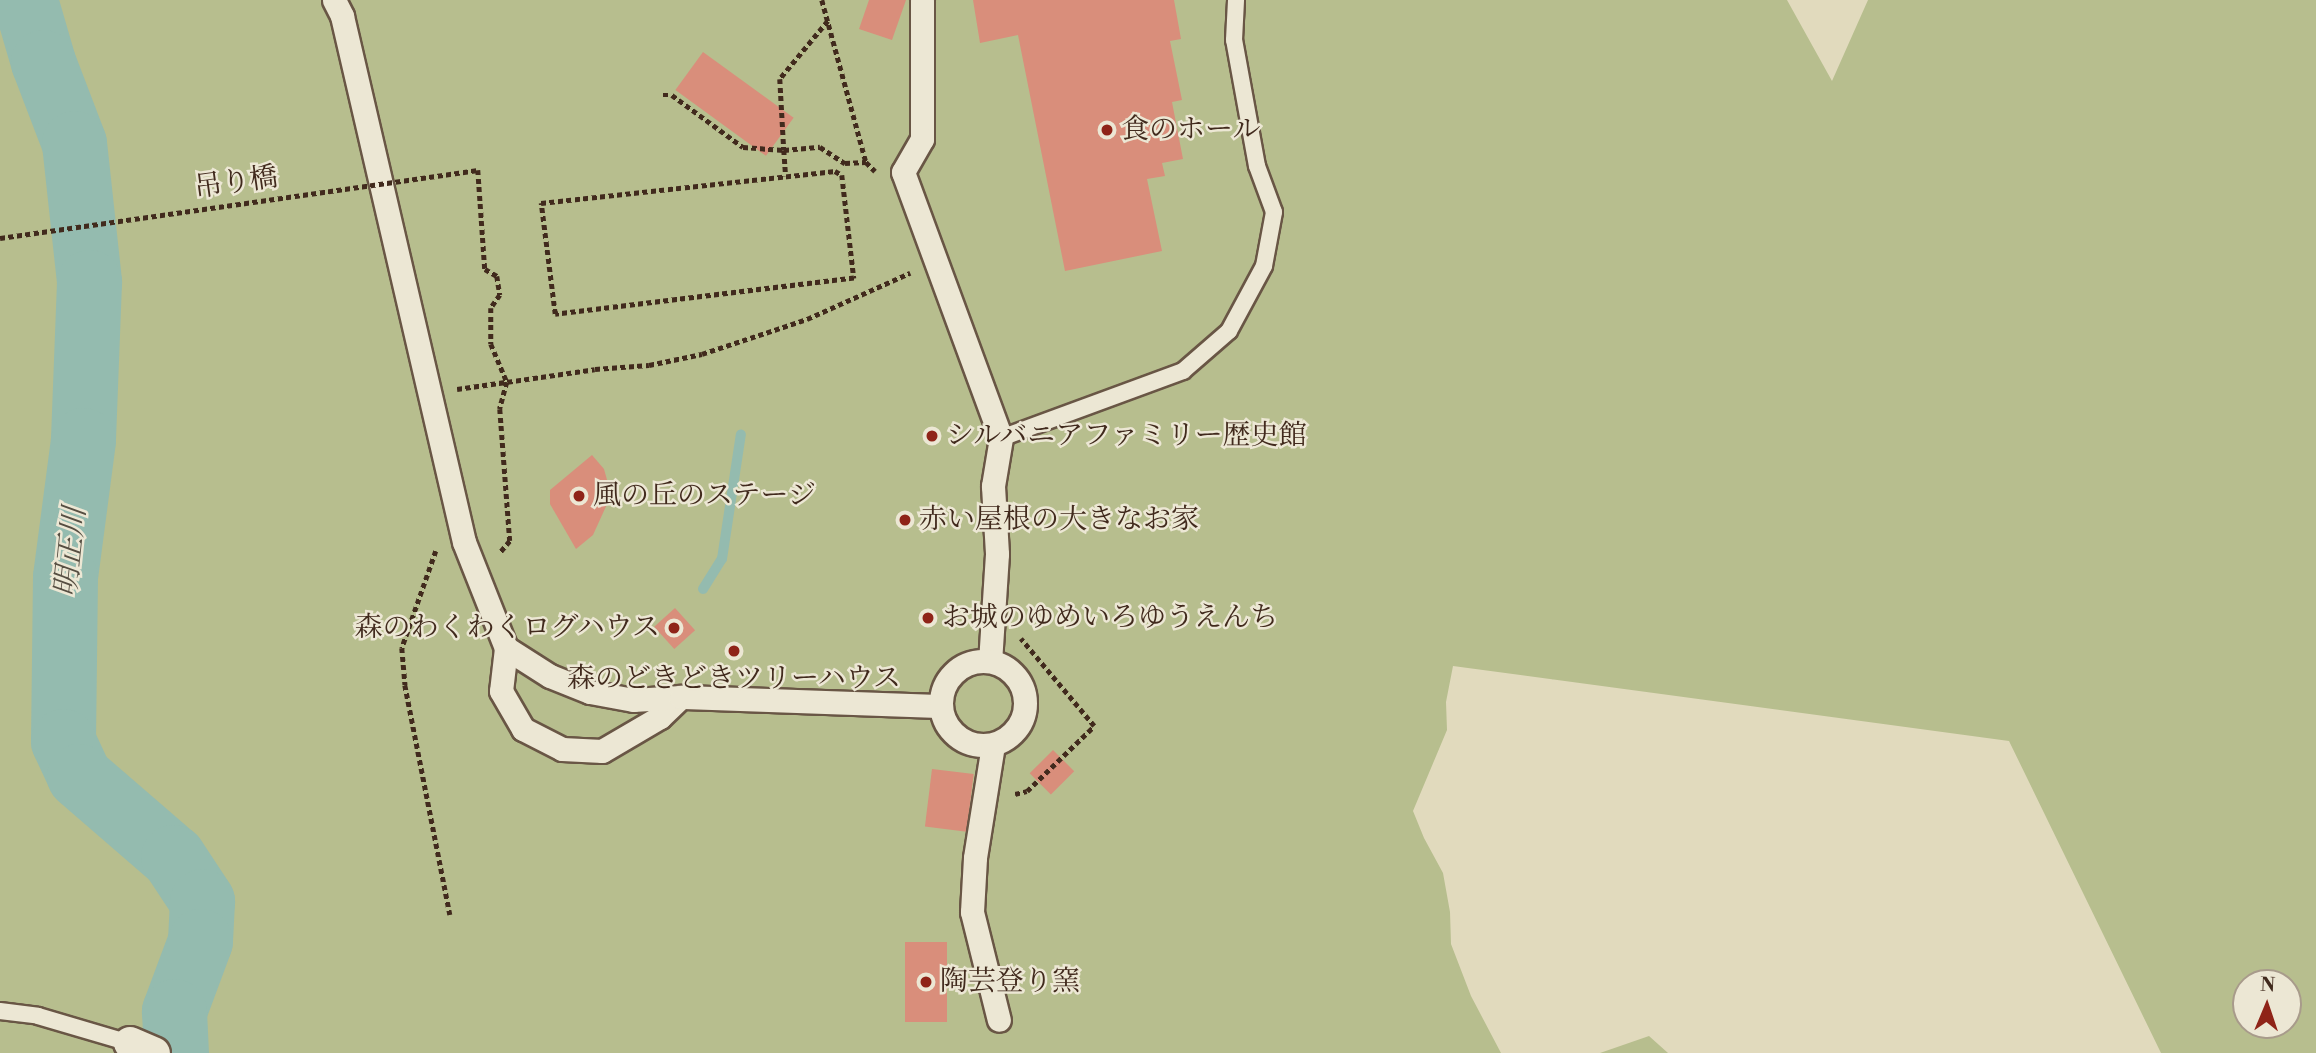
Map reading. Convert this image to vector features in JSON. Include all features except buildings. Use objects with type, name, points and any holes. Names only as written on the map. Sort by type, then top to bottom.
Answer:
[{"type":"street","points":[[334,0],[342,16],[464,542],[506,648],[501,691],[523,729],[562,748],[602,751],[660,717],[681,697]]},
{"type":"street","points":[[922,0],[922,139],[903,172],[1001,438],[993,486],[997,554],[990,661]]},
{"type":"street","points":[[506,648],[550,676],[590,692],[633,700],[681,697],[941,706]]},
{"type":"street","points":[[977,661],[990,661],[1004,666],[1015,675],[1023,687],[1026,702],[1017,729],[1007,739],[993,744],[971,743],[953,733],[944,721],[941,706],[946,682],[954,672],[977,661]]},
{"type":"street","points":[[993,744],[975,858],[972,912],[999,1020]]},
{"type":"lane","points":[[1001,438],[1182,371],[1229,331],[1264,265],[1273,212],[1257,166],[1234,40],[1237,0]]},
{"type":"lane","points":[[0,1011],[38,1016],[142,1048]]},
{"type":"path","points":[[822,0],[866,162],[878,173],[903,172]]},
{"type":"path","points":[[786,176],[780,79],[828,21]]},
{"type":"path","points":[[663,95],[672,95],[743,147],[784,150],[820,148],[845,163],[866,162]]},
{"type":"path","name":"吊り橋","points":[[0,238],[478,170],[485,269],[497,276],[499,295],[491,308],[491,344],[507,382]]},
{"type":"path","points":[[835,171],[842,175],[854,278],[555,314],[541,203],[786,176],[835,171]]},
{"type":"path","points":[[429,394],[649,365],[702,354],[807,319],[936,262]]},
{"type":"path","points":[[475,569],[497,557],[510,541],[500,410],[507,382]]},
{"type":"path","points":[[437,550],[402,648],[405,685],[450,915]]},
{"type":"path","points":[[985,795],[1006,796],[1027,791],[1094,726],[993,607]]},
{"type":"green space","points":[[0,0],[1787,0],[1832,81],[1868,0],[2316,0],[2316,1053],[2161,1053],[2009,741],[1453,666],[1446,702],[1447,730],[1413,811],[1443,873],[1450,912],[1451,944],[1471,996],[1501,1053],[203,1053],[188,1047],[192,1053],[0,1053]]},
{"type":"green space","points":[[1649,1036],[1668,1053],[1600,1053]]},
{"type":"waterway","name":"明正川","points":[[25,0],[43,62],[74,143],[89,282],[83,440],[65,577],[63,741],[79,776],[173,857],[202,901],[200,941],[174,1011],[176,1053]]},
{"type":"waterway","points":[[703,589],[722,559],[741,434]]},
{"type":"place","name":"食のホール","points":[[1107,130]]},
{"type":"place","name":"シルバニアファミリー歴史館","points":[[932,436]]},
{"type":"place","name":"風の丘のステージ","points":[[579,496]]},
{"type":"place","name":"赤い屋根の大きなお家","points":[[905,520]]},
{"type":"place","name":"お城のゆめいろゆうえんち","points":[[928,618]]},
{"type":"place","name":"森のわくわくログハウス","points":[[674,628]]},
{"type":"place","name":"森のどきどきツリーハウス","points":[[734,651]]},
{"type":"place","name":"陶芸登り窯","points":[[926,982]]}]
